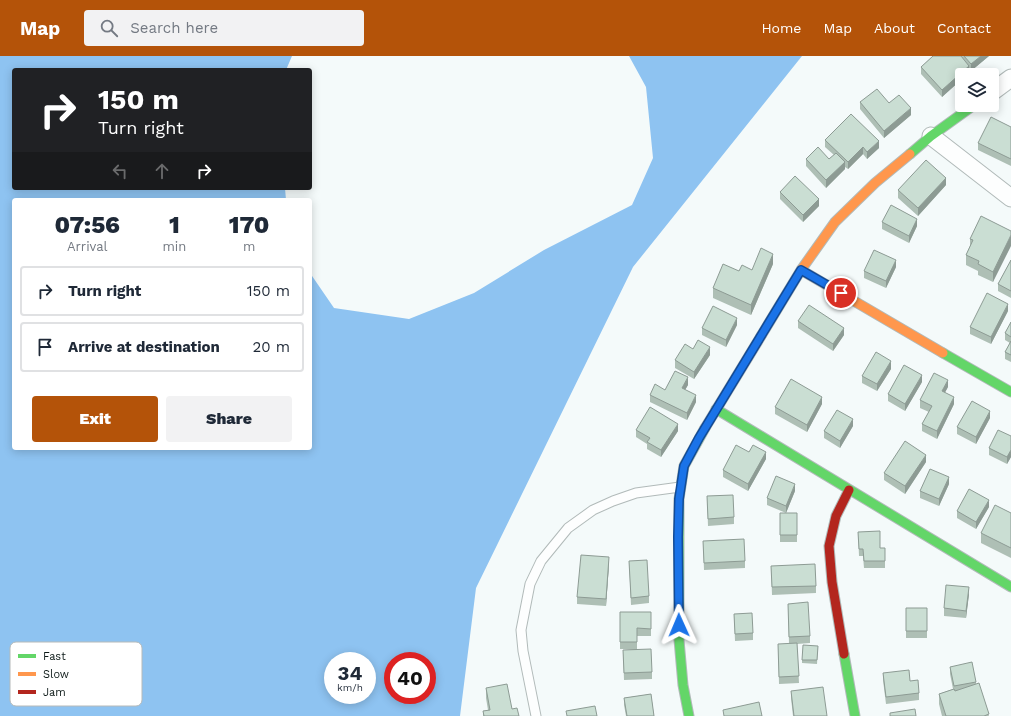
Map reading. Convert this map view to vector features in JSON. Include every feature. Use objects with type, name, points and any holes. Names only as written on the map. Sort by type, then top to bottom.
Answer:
[{"type":"street","points":[[999,87],[1011,78]]},
{"type":"street","points":[[689,716],[683,685],[679,640],[678,537],[681,487],[684,466],[716,409],[801,270],[834,222],[875,183],[931,136],[964,112]]},
{"type":"street","points":[[931,136],[1011,198]]},
{"type":"street","points":[[801,270],[1011,392]]},
{"type":"street","points":[[716,409],[1011,587]]},
{"type":"street","points":[[850,490],[836,516],[829,546],[832,582],[855,716]]},
{"type":"lane","points":[[536,716],[523,651],[521,630],[530,584],[541,561],[568,528],[593,510],[636,493],[681,487]]},
{"type":"water","points":[[0,56],[292,56],[287,68],[12,68],[12,190],[285,190],[286,198],[12,198],[12,450],[312,450],[312,276],[334,308],[409,319],[474,293],[544,250],[632,205],[653,158],[646,87],[629,56],[802,56],[633,267],[476,588],[460,716],[0,716]]},
{"type":"building","points":[[933,56],[961,56],[969,66],[967,68],[955,68],[955,78],[942,90],[921,67]]},
{"type":"building","points":[[964,56],[981,56],[971,64]]},
{"type":"building","points":[[877,89],[889,103],[899,95],[911,108],[884,131],[860,102]]},
{"type":"building","points":[[851,114],[879,141],[867,152],[863,147],[848,162],[825,140]]},
{"type":"building","points":[[991,117],[1011,127],[1011,159],[978,143]]},
{"type":"building","points":[[818,147],[829,159],[836,153],[845,162],[826,180],[806,159]]},
{"type":"building","points":[[926,160],[946,178],[918,208],[898,190]]},
{"type":"building","points":[[795,176],[819,199],[803,215],[780,192]]},
{"type":"building","points":[[891,205],[917,219],[909,236],[882,222]]},
{"type":"building","points":[[981,216],[1011,231],[1011,235],[993,272],[978,264],[979,261],[966,255],[973,240],[970,239]]},
{"type":"building","points":[[761,248],[773,254],[751,305],[713,288],[723,264],[739,271],[742,265],[752,270]]},
{"type":"building","points":[[874,250],[896,260],[886,281],[864,271]]},
{"type":"building","points":[[1011,260],[1011,291],[998,284]]},
{"type":"building","points":[[987,293],[1008,304],[991,337],[970,327]]},
{"type":"building","points":[[809,305],[844,328],[833,344],[798,321]]},
{"type":"building","points":[[713,306],[737,318],[726,340],[702,328]]},
{"type":"building","points":[[1011,322],[1011,337],[1005,333]]},
{"type":"building","points":[[698,340],[710,347],[694,372],[675,360],[685,344],[693,349]]},
{"type":"building","points":[[1011,341],[1011,355],[1005,352]]},
{"type":"building","points":[[876,352],[891,361],[877,384],[862,376]]},
{"type":"building","points":[[904,365],[922,375],[905,404],[888,394]]},
{"type":"building","points":[[675,371],[688,377],[682,388],[696,395],[687,413],[650,395],[655,384],[665,390]]},
{"type":"building","points":[[934,373],[948,380],[942,391],[954,397],[937,431],[922,424],[932,406],[920,400]]},
{"type":"building","points":[[791,379],[822,397],[807,425],[775,407]]},
{"type":"building","points":[[972,401],[990,411],[976,437],[957,427]]},
{"type":"building","points":[[650,407],[678,424],[661,450],[647,442],[650,438],[636,430]]},
{"type":"building","points":[[837,410],[853,419],[840,441],[824,431]]},
{"type":"building","points":[[998,430],[1011,436],[1011,450],[1007,457],[989,448]]},
{"type":"building","points":[[905,441],[926,455],[905,486],[884,473]]},
{"type":"building","points":[[736,445],[749,452],[753,445],[766,452],[748,484],[723,470]]},
{"type":"building","points":[[930,469],[949,477],[939,499],[920,491]]},
{"type":"building","points":[[776,476],[795,484],[786,506],[767,498]]},
{"type":"building","points":[[969,489],[989,500],[976,522],[957,511]]},
{"type":"building","points":[[733,495],[734,517],[708,519],[707,496]]},
{"type":"building","points":[[995,505],[1011,513],[1011,548],[981,533]]},
{"type":"building","points":[[780,513],[797,513],[797,535],[780,535]]},
{"type":"building","points":[[880,531],[880,548],[885,548],[885,561],[864,561],[863,549],[859,549],[858,532]]},
{"type":"building","points":[[744,539],[745,561],[704,563],[703,541]]},
{"type":"building","points":[[581,555],[609,557],[606,599],[577,597]]},
{"type":"building","points":[[647,560],[649,596],[631,598],[629,561]]},
{"type":"building","points":[[815,564],[816,586],[772,587],[771,566]]},
{"type":"building","points":[[946,585],[969,587],[966,611],[944,608]]},
{"type":"building","points":[[808,602],[810,636],[789,637],[788,604]]},
{"type":"building","points":[[906,608],[927,608],[927,631],[906,631]]},
{"type":"building","points":[[620,612],[651,612],[651,629],[637,628],[637,642],[620,642]]},
{"type":"building","points":[[752,613],[753,633],[735,634],[734,614]]},
{"type":"building","points":[[797,643],[799,676],[779,677],[778,644]]},
{"type":"building","points":[[803,645],[818,646],[817,660],[802,660]]},
{"type":"building","points":[[651,649],[652,672],[624,673],[623,650]]},
{"type":"building","points":[[972,662],[976,682],[954,686],[950,667]]},
{"type":"building","points":[[909,670],[910,681],[918,680],[919,693],[886,697],[883,673]]},
{"type":"building","points":[[979,683],[989,714],[984,716],[946,716],[939,694],[954,689],[955,691]]},
{"type":"building","points":[[507,684],[512,709],[517,708],[519,716],[484,716],[483,711],[490,710],[486,688]]},
{"type":"building","points":[[823,687],[827,716],[794,716],[791,691]]},
{"type":"building","points":[[651,694],[654,716],[627,716],[624,698]]},
{"type":"building","points":[[759,702],[762,716],[724,716],[723,710]]},
{"type":"building","points":[[595,706],[597,716],[567,716],[566,711]]},
{"type":"building","points":[[915,709],[916,716],[890,716],[890,713]]},
{"type":"traffic: fast","points":[[910,154],[931,136],[964,112]]},
{"type":"traffic: fast","points":[[943,353],[1011,392]]},
{"type":"traffic: fast","points":[[716,409],[1011,587]]},
{"type":"traffic: fast","points":[[689,716],[683,685],[679,640],[679,499],[684,466],[705,428]]},
{"type":"traffic: fast","points":[[844,654],[855,716]]},
{"type":"traffic: slow","points":[[761,336],[801,270],[835,222],[875,183],[910,154]]},
{"type":"traffic: slow","points":[[801,270],[943,353]]},
{"type":"traffic: jam","points":[[705,428],[761,336]]},
{"type":"traffic: jam","points":[[844,654],[832,582],[829,546],[836,516],[849,490]]},
{"type":"route","points":[[679,625],[679,499],[684,466],[699,438],[801,270],[841,293]]}]
